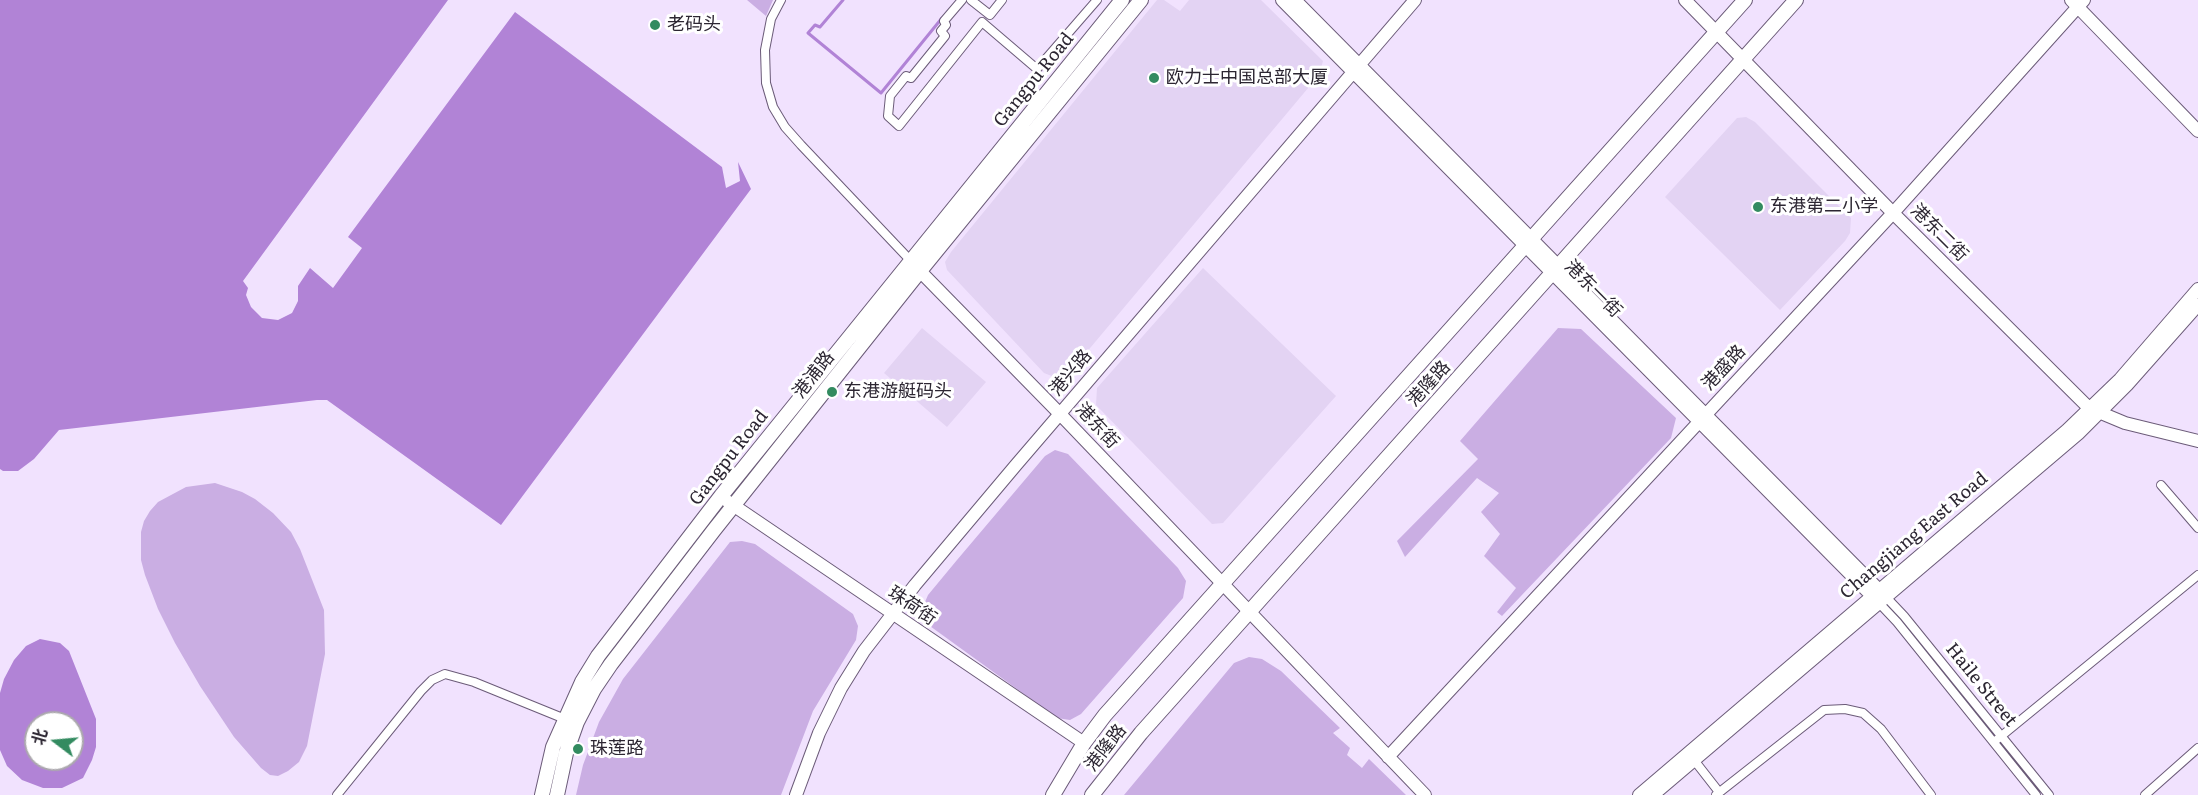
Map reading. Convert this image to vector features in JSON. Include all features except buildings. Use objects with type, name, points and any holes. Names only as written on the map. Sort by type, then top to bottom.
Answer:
[{"type":"main road","name":"Gangpu Road","points":[[542,795],[553,747],[582,682],[598,656],[721,496],[1122,0]]},
{"type":"main road","name":"港浦路","points":[[557,795],[566,753],[577,722],[594,689],[611,664],[920,271],[1141,0]]},
{"type":"main road","name":"港隆路","points":[[1053,795],[1084,743],[1105,715],[1745,0]]},
{"type":"main road","name":"港隆路","points":[[1092,795],[1141,733],[1797,0]]},
{"type":"street","name":"港东街","points":[[781,0],[771,19],[765,50],[766,83],[773,107],[785,127],[920,271],[1425,795]]},
{"type":"street","points":[[962,0],[944,21],[946,25],[941,31],[945,36],[911,78],[906,76],[890,96],[888,116],[899,126],[982,22],[1037,69],[1097,0]]},
{"type":"street","points":[[971,0],[990,15],[1002,0]]},
{"type":"street","name":"港东一街","points":[[1282,0],[1356,68],[1879,596]]},
{"type":"street","name":"港东一街","points":[[1296,0],[1356,68]]},
{"type":"street","name":"港兴路","points":[[796,795],[819,733],[841,688],[864,651],[915,585],[1415,0]]},
{"type":"street","name":"港东二街","points":[[1685,0],[1893,213],[2094,410],[2125,423],[2198,441]]},
{"type":"street","points":[[2077,2],[2198,130]]},
{"type":"street","name":"港盛路","points":[[1388,757],[1893,213],[2077,2]]},
{"type":"street","name":"Changjiang East Road","points":[[2094,410],[2198,289]]},
{"type":"street","name":"Changjiang East Road","points":[[1653,795],[2067,430],[2094,410],[2157,353],[2198,306]]},
{"type":"street","points":[[2161,485],[2198,528]]},
{"type":"street","name":"珠荷街","points":[[721,496],[1084,743]]},
{"type":"street","points":[[1998,739],[2198,574]]},
{"type":"street","name":"Changjiang East Road","points":[[1639,795],[1879,596]]},
{"type":"street","name":"Haile Street","points":[[1879,596],[1898,622],[2049,795]]},
{"type":"street","points":[[337,795],[421,690],[432,680],[445,674],[466,679],[565,719]]},
{"type":"street","points":[[1694,760],[1718,794],[1824,710],[1845,709],[1863,713],[1881,729],[1931,795]]},
{"type":"street","name":"Haile Street","points":[[1998,739],[2036,795]]},
{"type":"street","points":[[2145,795],[2198,748]]},
{"type":"shaded area","points":[[0,0],[448,0],[243,281],[248,288],[246,295],[251,307],[262,318],[278,320],[292,313],[298,301],[298,286],[310,268],[333,288],[362,248],[348,237],[515,12],[722,167],[726,188],[740,181],[738,162],[751,189],[501,525],[327,400],[59,430],[34,459],[18,471],[3,471],[0,469]]},
{"type":"shaded area","points":[[747,0],[773,0],[766,16]]},
{"type":"shaded area","name":"欧力士中国总部大厦","points":[[1157,0],[1164,0],[1180,11],[1189,0],[1261,0],[1323,61],[1319,75],[1070,372],[1057,378],[1044,373],[947,270],[945,262]]},
{"type":"shaded area","name":"东港第二小学","points":[[1746,117],[1755,122],[1851,218],[1850,233],[1845,241],[1780,310],[1665,197],[1737,118]]},
{"type":"shaded area","points":[[1203,268],[1336,396],[1223,523],[1212,524],[1096,405],[1097,388]]},
{"type":"shaded area","points":[[922,328],[986,382],[947,427],[884,373]]},
{"type":"shaded area","points":[[1558,328],[1581,329],[1676,418],[1671,438],[1502,616],[1497,612],[1516,588],[1484,556],[1500,534],[1481,512],[1499,493],[1477,478],[1405,557],[1397,541],[1478,459],[1460,441]]},
{"type":"shaded area","points":[[1055,450],[1068,454],[1178,568],[1186,581],[1183,598],[1081,714],[1070,720],[1057,718],[923,621],[922,609],[928,595],[957,560],[1045,456]]},
{"type":"shaded area","points":[[215,483],[255,499],[273,513],[291,532],[324,610],[325,654],[307,746],[299,762],[278,776],[270,775],[261,768],[234,737],[200,686],[158,609],[141,560],[141,532],[144,521],[158,502],[186,487]]},
{"type":"shaded area","points":[[742,541],[755,544],[853,614],[858,626],[856,640],[813,711],[781,795],[576,795],[583,765],[599,722],[623,679],[730,542]]},
{"type":"shaded area","points":[[40,639],[60,643],[69,651],[96,719],[96,747],[92,760],[83,778],[62,788],[43,788],[22,780],[7,766],[0,750],[0,693],[14,660],[26,646]]},
{"type":"shaded area","points":[[1249,657],[1262,659],[1281,671],[1340,728],[1333,733],[1350,748],[1347,755],[1362,768],[1369,759],[1406,795],[1124,795],[1234,663]]},
{"type":"waterway","points":[[843,0],[820,27],[815,25],[808,33],[881,93],[942,18]]},
{"type":"place","name":"老码头","points":[[655,25]]},
{"type":"place","name":"欧力士中国总部大厦","points":[[1154,78]]},
{"type":"place","name":"东港第二小学","points":[[1758,207]]},
{"type":"place","name":"东港游艇码头","points":[[832,392]]},
{"type":"place","name":"珠莲路","points":[[578,749]]}]
